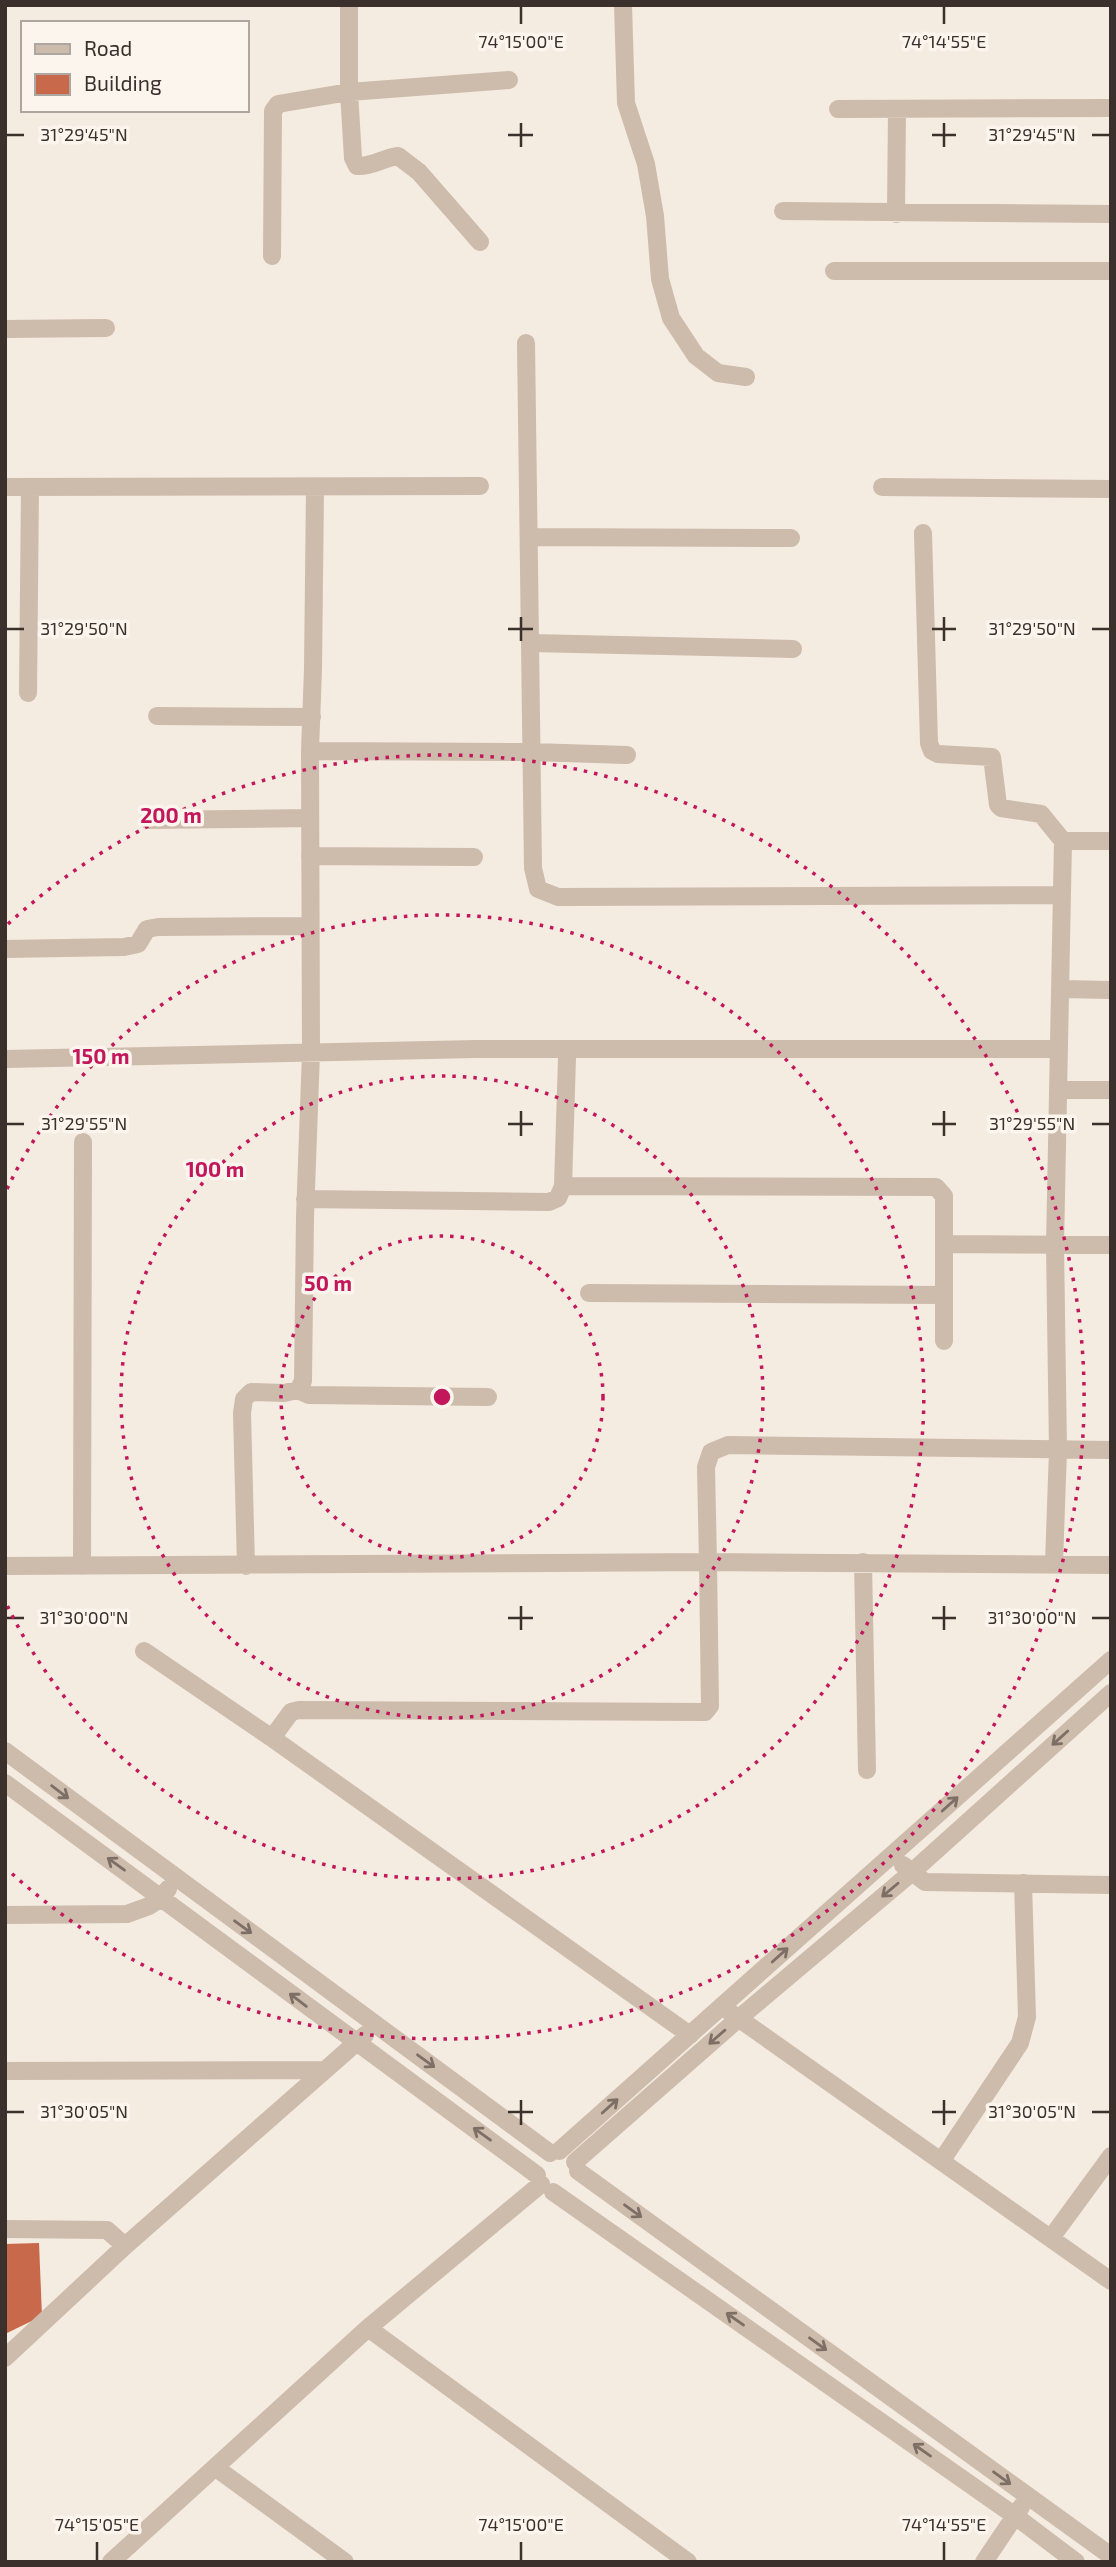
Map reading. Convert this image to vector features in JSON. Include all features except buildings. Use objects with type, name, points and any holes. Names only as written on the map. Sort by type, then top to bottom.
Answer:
[{"type":"street","points":[[349,5],[349,92],[353,158],[357,166],[369,167],[383,159],[398,156],[419,172],[480,242]]},
{"type":"street","points":[[624,5],[626,103],[646,164],[655,216],[660,279],[671,318],[696,356],[718,373],[746,377]]},
{"type":"street","points":[[272,256],[273,111],[278,104],[349,92],[509,80]]},
{"type":"street","points":[[838,109],[1111,108]]},
{"type":"street","points":[[896,214],[897,109]]},
{"type":"street","points":[[783,211],[1111,214]]},
{"type":"street","points":[[834,271],[1111,271]]},
{"type":"street","points":[[5,329],[106,328]]},
{"type":"street","points":[[526,342],[533,868],[538,889],[558,897],[1062,895]]},
{"type":"street","points":[[5,487],[480,486]]},
{"type":"street","points":[[28,693],[30,487]]},
{"type":"street","points":[[882,487],[1111,489]]},
{"type":"street","points":[[298,1390],[303,1381],[311,1053],[310,751],[315,488]]},
{"type":"street","points":[[923,533],[929,743],[932,751],[938,754],[992,757],[995,762],[998,805],[1001,808],[1041,814],[1063,841],[1055,1246],[1058,1450],[1054,1563]]},
{"type":"street","points":[[530,537],[791,538]]},
{"type":"street","points":[[531,643],[793,649]]},
{"type":"street","points":[[157,716],[312,717]]},
{"type":"street","points":[[310,751],[627,755]]},
{"type":"street","points":[[148,820],[310,818]]},
{"type":"street","points":[[1063,841],[1111,841]]},
{"type":"street","points":[[310,856],[474,857]]},
{"type":"street","points":[[5,949],[124,947],[138,944],[147,929],[158,927],[310,926]]},
{"type":"street","points":[[1060,989],[1111,990]]},
{"type":"street","points":[[5,1059],[476,1049],[1059,1049]]},
{"type":"street","points":[[306,1199],[549,1202],[558,1198],[563,1186],[567,1058]]},
{"type":"street","points":[[1059,1090],[1111,1090]]},
{"type":"street","points":[[82,1566],[83,1142]]},
{"type":"street","points":[[563,1186],[936,1187],[944,1196],[944,1341]]},
{"type":"street","points":[[945,1244],[1111,1245]]},
{"type":"street","points":[[589,1293],[944,1295]]},
{"type":"street","points":[[246,1566],[242,1413],[244,1399],[251,1392],[284,1393],[298,1390],[309,1395],[488,1396]]},
{"type":"street","points":[[272,1738],[290,1712],[299,1710],[705,1712],[710,1706],[706,1467],[711,1452],[728,1445],[1111,1450]]},
{"type":"street","points":[[5,1566],[708,1562],[1111,1565]]},
{"type":"street","points":[[863,1562],[867,1770]]},
{"type":"street","points":[[144,1651],[272,1738],[690,2035]]},
{"type":"street","points":[[544,2183],[540,2161],[555,2152],[690,2035],[1111,1660]]},
{"type":"street","points":[[544,2183],[565,2191],[575,2183],[577,2167],[738,2020],[911,1873],[1111,1693]]},
{"type":"street","points":[[5,1751],[377,2025],[555,2152],[569,2155],[577,2167],[1111,2556]]},
{"type":"street","points":[[5,1783],[544,2183],[1076,2562]]},
{"type":"street","points":[[893,1855],[911,1873],[925,1882],[1111,1885]]},
{"type":"street","points":[[5,1915],[137,1912],[161,1898],[176,1878]]},
{"type":"street","points":[[942,2160],[1020,2043],[1027,2017],[1023,1884]]},
{"type":"street","points":[[723,2006],[738,2020],[942,2160],[1111,2281]]},
{"type":"street","points":[[5,2358],[125,2246],[377,2025]]},
{"type":"street","points":[[5,2071],[324,2070]]},
{"type":"street","points":[[1051,2238],[1111,2156]]},
{"type":"street","points":[[111,2562],[368,2328],[544,2183]]},
{"type":"street","points":[[5,2230],[107,2230],[125,2246]]},
{"type":"street","points":[[368,2328],[688,2562]]},
{"type":"street","points":[[216,2468],[345,2562]]},
{"type":"street","points":[[984,2562],[1029,2497]]}]
